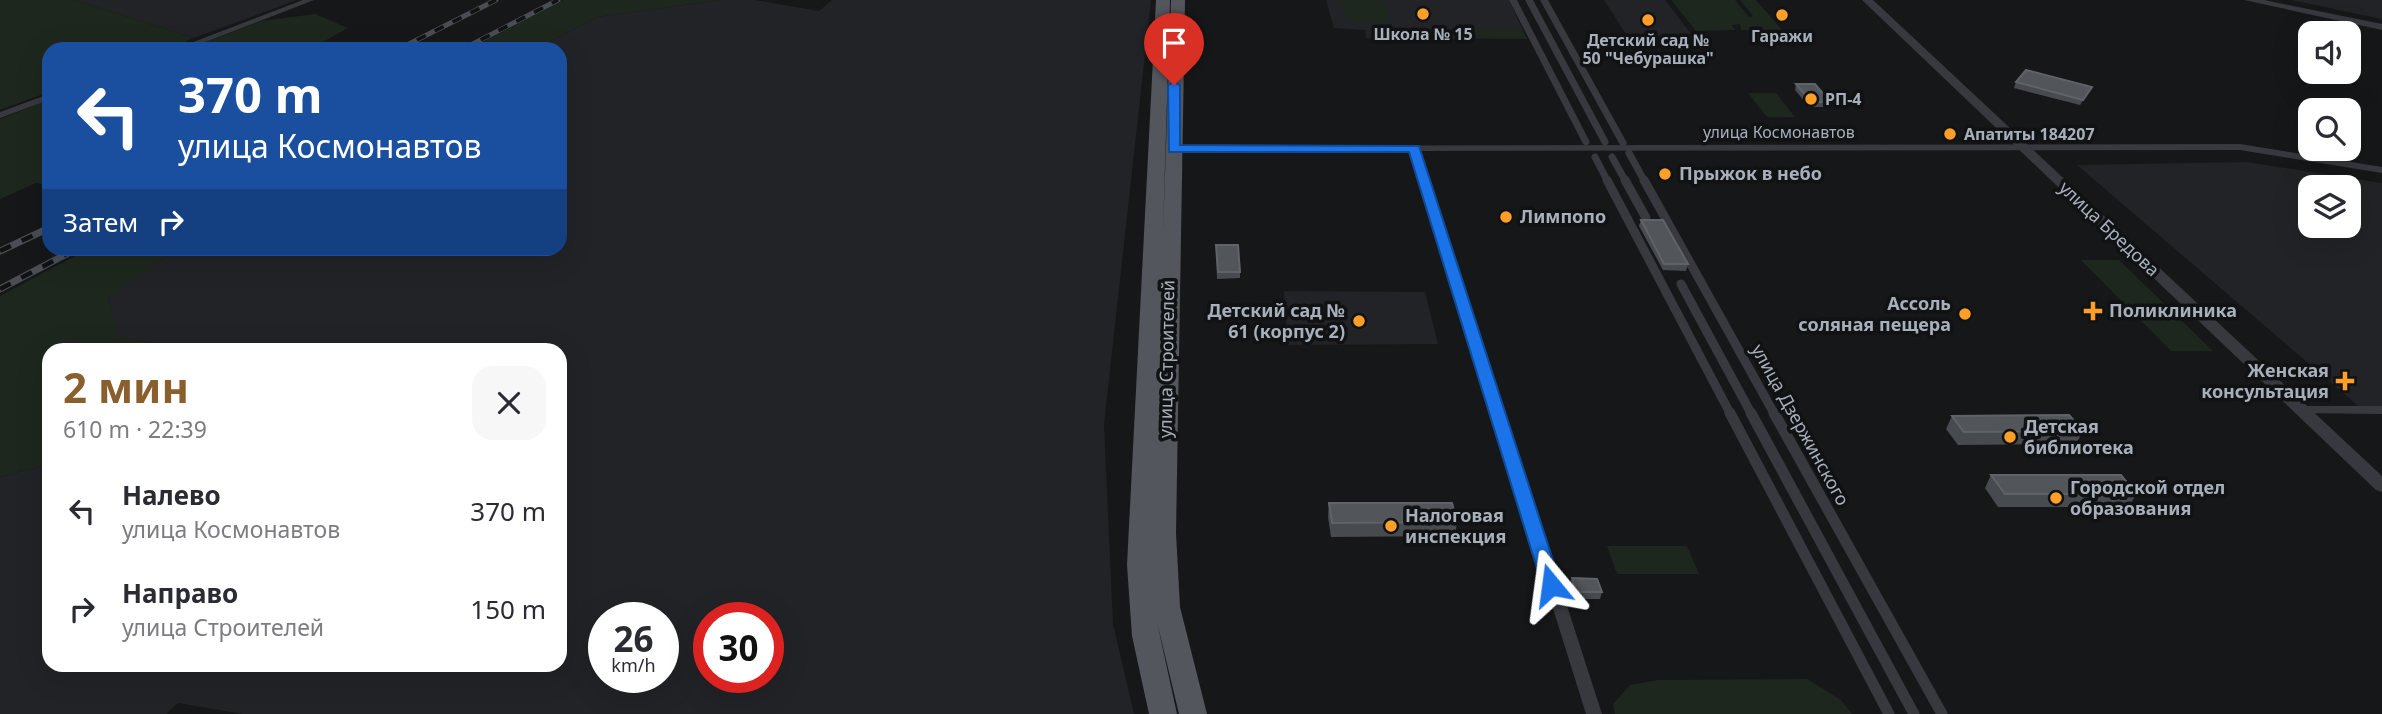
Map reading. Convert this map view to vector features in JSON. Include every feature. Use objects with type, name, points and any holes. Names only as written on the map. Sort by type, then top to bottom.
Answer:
[{"type":"main road","name":"улица Строителей","points":[[1163,0],[1164,149],[1159,283],[1140,565],[1145,636],[1163,714]]},
{"type":"main road","name":"улица Строителей","points":[[1164,149],[1178,0]]},
{"type":"main road","name":"улица Строителей","points":[[1159,283],[1167,607],[1193,714]]},
{"type":"street","points":[[198,42],[310,0]]},
{"type":"street","points":[[1513,0],[1586,142]]},
{"type":"street","points":[[1529,0],[1605,142]]},
{"type":"street","name":"улица Дзержинского","points":[[1544,0],[1941,714]]},
{"type":"street","name":"улица Бредова","points":[[1867,0],[2382,486]]},
{"type":"street","points":[[2249,0],[2382,27]]},
{"type":"street","points":[[0,115],[42,100]]},
{"type":"street","name":"улица Космонавтов","points":[[1164,149],[2240,147],[2382,170]]},
{"type":"street","points":[[1415,149],[1594,714]]},
{"type":"street","points":[[1595,157],[1888,714]]},
{"type":"street","points":[[1612,157],[1646,218]]},
{"type":"street","name":"улица Дзержинского","points":[[1681,284],[1914,714]]},
{"type":"street","points":[[2303,410],[2382,410]]},
{"type":"shaded area","points":[[0,0],[74,0],[194,38],[184,42],[42,42],[42,95],[0,110]]},
{"type":"shaded area","points":[[74,0],[297,0],[194,38]]},
{"type":"shaded area","points":[[563,0],[720,0],[597,17],[549,42],[483,42]]},
{"type":"shaded area","points":[[720,0],[755,0],[819,11],[832,0],[1151,0],[1104,424],[1113,624],[1134,714],[243,714],[178,703],[166,714],[0,714],[0,477],[42,466],[42,672],[567,672],[567,343],[151,343],[117,337],[108,296],[167,256],[567,256],[567,42],[549,42],[597,17]]},
{"type":"shaded area","name":"Школа № 15","points":[[1326,0],[1509,0],[1527,39],[1366,38],[1365,30],[1334,28]]},
{"type":"shaded area","points":[[1341,0],[1383,0],[1391,22],[1347,22]]},
{"type":"shaded area","name":"Детский сад № 50 \"Чебурашка\"","points":[[1604,0],[1665,0],[1695,39],[1682,39],[1685,45],[1633,45]]},
{"type":"shaded area","points":[[1671,0],[1735,0],[1749,17],[1753,16],[1740,0],[1756,0],[1782,30],[1741,30],[1740,24],[1732,25],[1735,30],[1696,31]]},
{"type":"shaded area","points":[[2291,0],[2382,0],[2382,19]]},
{"type":"shaded area","points":[[315,14],[348,28],[323,42],[206,42],[261,21]]},
{"type":"shaded area","points":[[1407,30],[1522,30],[1527,38],[1409,38]]},
{"type":"shaded area","points":[[1748,93],[1776,93],[1795,117],[1767,117]]},
{"type":"shaded area","points":[[42,103],[42,184],[36,183],[0,199],[0,119]]},
{"type":"shaded area","points":[[2247,162],[2331,175],[2298,175],[2298,238],[2361,238],[2361,180],[2382,183],[2382,410],[2363,410],[2077,165]]},
{"type":"shaded area","points":[[75,256],[167,256],[108,297],[118,337],[151,343],[42,343],[42,466],[0,477],[0,296]]},
{"type":"shaded area","points":[[2081,260],[2119,260],[2213,351],[2171,351]]},
{"type":"shaded area","name":"Детский сад № 61 (корпус 2)","points":[[1284,291],[1425,292],[1438,344],[1287,345]]},
{"type":"shaded area","points":[[1607,546],[1687,546],[1699,574],[1617,574]]},
{"type":"shaded area","points":[[1807,679],[1841,700],[1852,714],[1615,714],[1613,704],[1630,685],[1658,680]]},
{"type":"building","points":[[2026,70],[2092,87],[2083,100],[2016,82]]},
{"type":"building","points":[[1796,84],[1815,84],[1830,102],[1811,102]]},
{"type":"building","points":[[1641,220],[1663,220],[1688,264],[1664,264]]},
{"type":"building","points":[[1216,245],[1238,245],[1240,272],[1218,272]]},
{"type":"building","points":[[2069,415],[2083,431],[1964,432],[1952,416]]},
{"type":"building","points":[[1991,475],[2121,475],[2136,494],[2005,494]]},
{"type":"building","points":[[1329,503],[1452,503],[1457,522],[1332,523]]},
{"type":"building","points":[[1572,578],[1597,579],[1602,592],[1576,592]]},
{"type":"railway","points":[[413,42],[496,0]]},
{"type":"railway","points":[[477,42],[558,0]]},
{"type":"railway","points":[[0,251],[42,231]]},
{"type":"railway","points":[[0,289],[63,256]]},
{"type":"place","name":"Школа № 15","points":[[1423,14]]},
{"type":"place","name":"Гаражи","points":[[1782,15]]},
{"type":"place","name":"Детский сад № 50 \"Чебурашка\"","points":[[1648,20]]},
{"type":"place","name":"РП-4","points":[[1811,99]]},
{"type":"place","name":"Апатиты 184207","points":[[1950,134]]},
{"type":"place","name":"Прыжок в небо","points":[[1665,174]]},
{"type":"place","name":"Лимпопо","points":[[1506,217]]},
{"type":"place","name":"Поликлиника","points":[[2093,311]]},
{"type":"place","name":"Ассоль соляная пещера","points":[[1965,314]]},
{"type":"place","name":"Детский сад № 61 (корпус 2)","points":[[1359,321]]},
{"type":"place","name":"Женская консультация","points":[[2345,381]]},
{"type":"place","name":"Детская библиотека","points":[[2010,437]]},
{"type":"place","name":"Городской отдел образования","points":[[2056,498]]},
{"type":"place","name":"Налоговая инспекция","points":[[1391,526]]},
{"type":"route","points":[[1174,85],[1174,149],[1415,149],[1482,356],[1551,585]]}]
